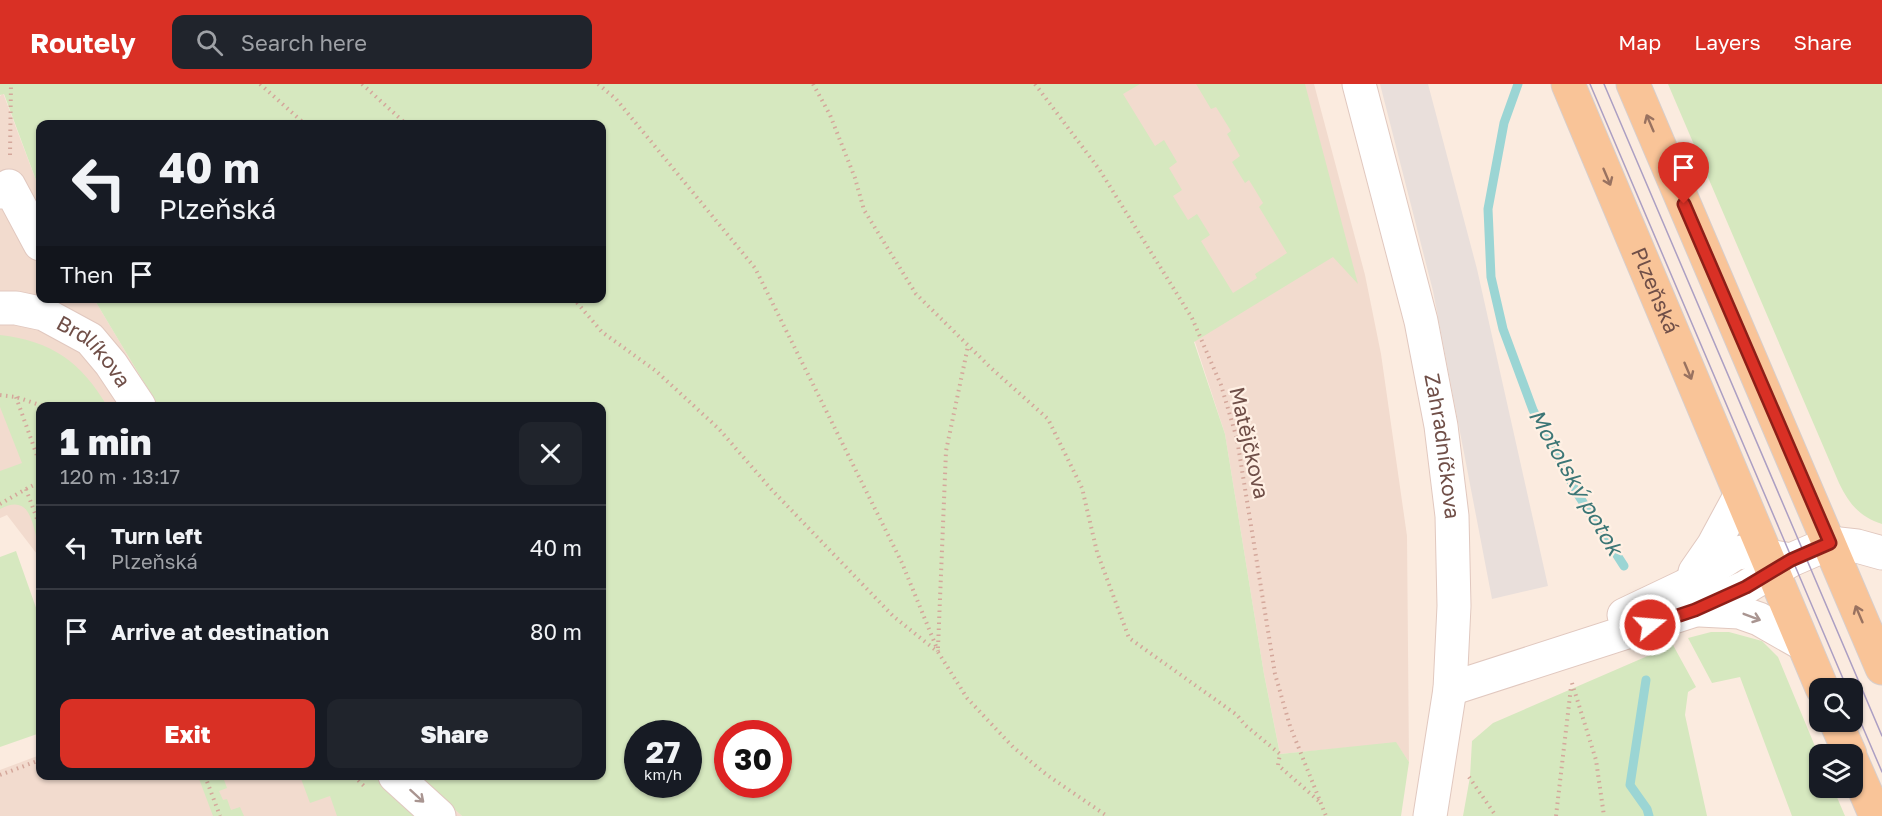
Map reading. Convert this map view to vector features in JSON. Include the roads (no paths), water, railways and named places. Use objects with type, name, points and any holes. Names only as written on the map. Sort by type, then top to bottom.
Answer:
[{"type":"main road","name":"Plzeňská","points":[[1568,84],[1740,496],[1777,562],[1803,644],[1818,678]]},
{"type":"main road","points":[[1634,84],[1882,668]]},
{"type":"main road","points":[[1863,786],[1876,816]]},
{"type":"street","name":"Zahradníčkova","points":[[1359,84],[1421,321],[1442,426],[1452,516],[1454,606],[1450,689],[1430,816]]},
{"type":"street","points":[[5,189],[36,237]]},
{"type":"street","points":[[72,303],[90,339]]},
{"type":"street","name":"Brdlíkova","points":[[0,308],[16,308],[44,314],[90,339],[111,364],[136,402]]},
{"type":"street","points":[[1690,598],[1713,546],[1740,496]]},
{"type":"street","points":[[1450,689],[1514,668],[1690,598],[1736,553],[1746,552],[1777,562],[1830,543],[1857,546],[1882,553]]},
{"type":"street","points":[[1690,598],[1759,619],[1803,644]]},
{"type":"street","points":[[399,780],[439,816]]},
{"type":"waterway","name":"Motolský potok","points":[[1518,84],[1504,123],[1488,209],[1491,277],[1503,329],[1533,410],[1577,493],[1624,566]]},
{"type":"waterway","name":"Motolský potok","points":[[1646,680],[1630,785],[1647,809],[1649,816]]},
{"type":"tram line","points":[[1590,84],[1843,678]]},
{"type":"tram line","points":[[1604,84],[1882,736]]},
{"type":"tram line","points":[[1863,728],[1882,772]]}]
